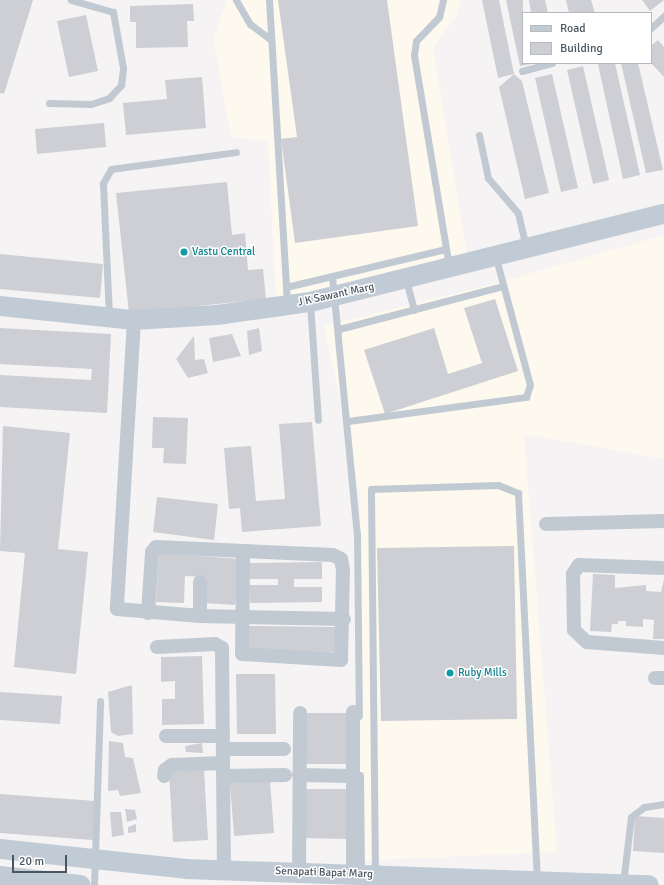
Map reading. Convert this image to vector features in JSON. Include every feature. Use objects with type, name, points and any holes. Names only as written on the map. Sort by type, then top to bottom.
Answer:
[{"type":"main road","name":"J K Sawant Marg","points":[[0,306],[134,320],[286,296],[310,302],[526,251],[664,214]]},
{"type":"main road","name":"Senapati Bapat Marg","points":[[0,848],[97,860],[224,870],[650,885]]},
{"type":"main road","points":[[0,876],[80,885]]},
{"type":"street","points":[[134,320],[116,604],[121,611],[148,613],[200,616],[344,619]]},
{"type":"street","points":[[546,524],[664,520]]},
{"type":"street","points":[[148,613],[152,552],[156,547],[243,551],[333,556],[341,559],[344,619],[344,655],[337,662],[244,656],[241,617],[243,551]]},
{"type":"street","points":[[662,568],[579,565],[573,574],[574,630],[587,642],[664,648]]},
{"type":"street","points":[[200,582],[200,616]]},
{"type":"street","points":[[157,647],[219,645],[223,652],[224,870]]},
{"type":"street","points":[[353,712],[353,776],[363,875]]},
{"type":"street","points":[[299,873],[292,775],[300,713]]},
{"type":"street","points":[[166,736],[223,756],[292,775],[353,776]]},
{"type":"street","points":[[164,776],[165,770],[172,765],[223,756],[284,749]]},
{"type":"lane","points":[[49,103],[91,104],[109,98],[121,85],[123,68],[113,12],[71,0]]},
{"type":"lane","points":[[236,0],[250,24],[271,40]]},
{"type":"lane","points":[[269,0],[286,296],[332,276],[446,249]]},
{"type":"lane","points":[[443,0],[439,17],[416,41],[414,55],[450,269]]},
{"type":"lane","points":[[652,27],[664,16]]},
{"type":"lane","points":[[522,71],[548,64]]},
{"type":"lane","points":[[479,135],[488,178],[518,213],[526,251]]},
{"type":"lane","points":[[109,317],[103,183],[111,169],[236,152]]},
{"type":"lane","points":[[348,421],[526,397],[530,385],[496,258]]},
{"type":"lane","points":[[362,269],[367,289]]},
{"type":"lane","points":[[332,276],[340,329],[357,534],[363,875]]},
{"type":"lane","points":[[406,280],[414,310]]},
{"type":"lane","points":[[340,329],[503,286]]},
{"type":"lane","points":[[310,302],[318,420]]},
{"type":"lane","points":[[363,875],[371,489],[498,484],[518,493],[537,880]]},
{"type":"lane","points":[[94,885],[97,860],[100,701]]},
{"type":"lane","points":[[623,884],[631,817],[637,809],[664,804]]},
{"type":"shaded area","points":[[227,0],[461,0],[457,15],[433,48],[468,259],[276,302],[268,142],[231,137],[213,38]]},
{"type":"shaded area","name":"Ruby Mills","points":[[664,235],[664,459],[524,434],[557,852],[355,861],[360,494],[324,326],[497,283]]},
{"type":"building","points":[[0,0],[33,0],[4,94],[0,93]]},
{"type":"building","points":[[278,0],[387,0],[418,226],[295,243],[281,139],[297,137]]},
{"type":"building","points":[[482,0],[499,0],[514,74],[498,78]]},
{"type":"building","points":[[506,0],[523,0],[522,64],[531,64],[520,66]]},
{"type":"building","points":[[529,0],[545,0],[548,12],[531,12]]},
{"type":"building","points":[[566,0],[591,0],[595,12],[569,12]]},
{"type":"building","points":[[642,0],[664,0],[650,11]]},
{"type":"building","points":[[193,4],[194,21],[187,21],[188,47],[136,48],[136,22],[130,22],[130,6]]},
{"type":"building","points":[[86,15],[98,71],[69,77],[57,21]]},
{"type":"building","points":[[658,40],[664,47],[664,77],[652,64],[652,45]]},
{"type":"building","points":[[598,64],[615,64],[640,175],[623,179]]},
{"type":"building","points":[[621,64],[638,64],[663,170],[646,173]]},
{"type":"building","points":[[583,66],[609,180],[593,184],[567,70]]},
{"type":"building","points":[[514,74],[522,81],[549,193],[525,199],[499,87]]},
{"type":"building","points":[[552,74],[578,188],[561,192],[535,78]]},
{"type":"building","points":[[202,77],[206,128],[126,135],[123,103],[167,99],[165,80]]},
{"type":"building","points":[[104,123],[106,147],[37,154],[35,129]]},
{"type":"building","name":"Vastu Central","points":[[227,182],[232,235],[245,233],[248,270],[263,269],[266,299],[129,313],[116,193]]},
{"type":"building","points":[[0,254],[103,264],[100,298],[0,289]]},
{"type":"building","points":[[495,299],[518,371],[385,414],[364,350],[434,328],[448,374],[482,363],[464,308]]},
{"type":"building","points":[[0,328],[111,334],[107,413],[0,407],[0,375],[91,380],[92,369],[0,364]]},
{"type":"building","points":[[259,328],[262,351],[249,355],[247,331]]},
{"type":"building","points":[[232,334],[241,356],[213,362],[209,338]]},
{"type":"building","points":[[194,336],[195,360],[204,359],[208,373],[188,378],[176,359]]},
{"type":"building","points":[[153,417],[188,418],[186,464],[163,463],[164,448],[152,448]]},
{"type":"building","points":[[312,422],[321,526],[242,532],[240,508],[229,509],[224,448],[251,446],[256,501],[285,499],[279,424]]},
{"type":"building","points":[[3,426],[70,433],[58,549],[88,552],[76,674],[14,667],[25,553],[0,551]]},
{"type":"building","points":[[157,497],[218,504],[214,540],[153,532]]},
{"type":"building","points":[[514,546],[517,719],[381,721],[377,548]]},
{"type":"building","points":[[159,553],[240,559],[235,605],[204,603],[205,577],[185,576],[184,603],[156,602]]},
{"type":"building","points":[[322,562],[322,579],[294,579],[294,587],[322,587],[322,602],[250,603],[249,585],[278,585],[278,579],[249,579],[249,563]]},
{"type":"building","points":[[593,574],[615,575],[615,588],[646,585],[646,591],[661,592],[664,579],[664,639],[653,639],[654,620],[643,619],[643,627],[626,626],[626,621],[618,621],[618,624],[612,624],[611,632],[590,631]]},
{"type":"building","points":[[249,626],[335,627],[335,652],[248,654]]},
{"type":"building","points":[[202,656],[204,724],[162,725],[162,699],[175,699],[175,681],[161,682],[161,657]]},
{"type":"building","points":[[236,674],[275,674],[276,734],[237,734]]},
{"type":"building","points":[[132,685],[133,734],[118,736],[111,732],[108,692]]},
{"type":"building","points":[[0,692],[62,696],[60,724],[0,720]]},
{"type":"building","points":[[305,713],[347,713],[348,764],[305,764]]},
{"type":"building","points":[[109,741],[123,743],[125,757],[133,758],[141,793],[120,796],[118,790],[108,791]]},
{"type":"building","points":[[202,743],[203,753],[186,752],[185,746]]},
{"type":"building","points":[[204,770],[208,840],[173,842],[169,772]]},
{"type":"building","points":[[270,780],[274,833],[234,836],[230,783]]},
{"type":"building","points":[[302,789],[349,789],[348,839],[302,838]]},
{"type":"building","points":[[0,794],[95,801],[93,840],[0,833]]},
{"type":"building","points":[[125,809],[135,810],[137,819],[127,822]]},
{"type":"building","points":[[110,812],[121,812],[124,835],[112,837]]},
{"type":"building","points":[[635,816],[664,818],[664,853],[633,851]]},
{"type":"building","points":[[136,824],[136,832],[128,833],[128,827]]},
{"type":"place","name":"Vastu Central","points":[[184,252]]},
{"type":"place","name":"Ruby Mills","points":[[450,673]]}]
